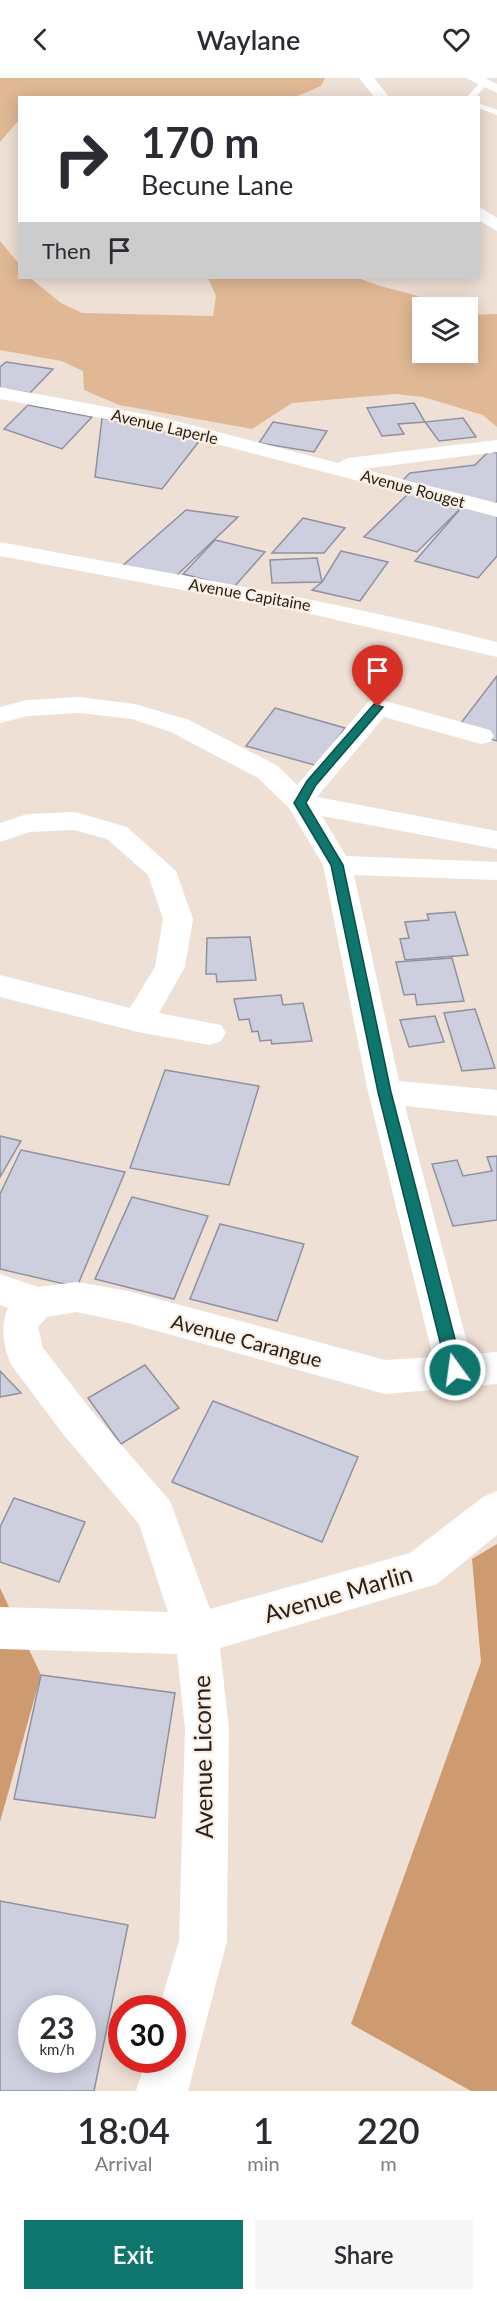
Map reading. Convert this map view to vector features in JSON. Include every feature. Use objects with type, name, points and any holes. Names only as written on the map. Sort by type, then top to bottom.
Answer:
[{"type":"street","points":[[366,78],[381,96]]},
{"type":"street","points":[[480,213],[497,226]]},
{"type":"street","name":"Avenue Laperle","points":[[0,393],[160,423],[328,466]]},
{"type":"street","points":[[0,415],[27,397]]},
{"type":"street","points":[[328,466],[497,446]]},
{"type":"street","name":"Avenue Rouget","points":[[328,466],[497,510]]},
{"type":"street","name":"Avenue Capitaine","points":[[0,549],[330,608],[414,627],[497,650]]},
{"type":"street","points":[[0,715],[27,708],[79,705],[135,712],[180,726],[268,772],[300,803],[337,865],[385,1092],[455,1370]]},
{"type":"street","points":[[300,803],[311,784],[378,707],[481,736]]},
{"type":"street","points":[[300,803],[497,840]]},
{"type":"street","points":[[0,833],[27,823],[75,821],[117,833],[161,871],[178,919],[170,967],[138,1021]]},
{"type":"street","points":[[337,865],[497,871]]},
{"type":"street","points":[[0,986],[138,1021],[210,1033]]},
{"type":"street","points":[[385,1092],[497,1103]]},
{"type":"street","name":"Avenue Carangue","points":[[18,1296],[77,1297],[128,1307],[386,1377],[497,1368]]},
{"type":"street","name":"Avenue Licorne","points":[[18,1296],[18,1322],[25,1354],[77,1422],[156,1514],[197,1634],[207,1729],[203,1941],[186,2003]]},
{"type":"street","name":"Avenue Marlin","points":[[0,1628],[197,1634],[422,1570],[497,1510]]},
{"type":"street","points":[[162,2091],[167,2073]]},
{"type":"lane","points":[[472,96],[485,83]]},
{"type":"lane","points":[[480,106],[497,113]]},
{"type":"shaded area","points":[[0,78],[325,78],[321,86],[297,96],[18,96],[18,121],[0,142]]},
{"type":"shaded area","points":[[0,241],[18,263],[18,279],[31,279],[61,303],[82,313],[213,316],[216,296],[208,279],[362,279],[420,297],[412,297],[412,363],[478,363],[478,315],[497,314],[497,427],[483,415],[423,397],[395,394],[292,403],[252,429],[119,405],[84,390],[83,371],[61,361],[0,350]]},
{"type":"shaded area","points":[[497,1544],[497,2091],[471,2091],[351,2024],[481,1662],[472,1559]]},
{"type":"shaded area","points":[[0,1588],[41,1675],[0,1822]]},
{"type":"building","points":[[6,362],[53,369],[30,393],[0,388],[0,367]]},
{"type":"building","points":[[414,403],[425,422],[398,424],[404,434],[382,436],[367,408]]},
{"type":"building","points":[[28,405],[92,417],[62,449],[4,429]]},
{"type":"building","points":[[102,418],[204,435],[162,489],[95,477]]},
{"type":"building","points":[[463,418],[476,437],[439,441],[425,422]]},
{"type":"building","points":[[273,422],[327,431],[314,452],[259,443]]},
{"type":"building","points":[[489,451],[497,453],[497,501],[494,504],[403,480],[410,473],[475,465]]},
{"type":"building","points":[[410,492],[462,507],[417,552],[364,537]]},
{"type":"building","points":[[462,507],[497,516],[497,556],[478,578],[415,561]]},
{"type":"building","points":[[186,510],[238,517],[176,576],[120,568]]},
{"type":"building","points":[[303,518],[345,528],[324,553],[272,553]]},
{"type":"building","points":[[215,540],[265,552],[234,587],[183,574]]},
{"type":"building","points":[[341,551],[388,562],[360,601],[312,590],[322,582]]},
{"type":"building","points":[[317,558],[322,582],[272,583],[270,560]]},
{"type":"building","points":[[497,676],[497,741],[457,728]]},
{"type":"building","points":[[275,708],[345,728],[318,766],[246,746]]},
{"type":"building","points":[[455,912],[468,955],[405,960],[400,939],[409,938],[405,922],[429,920],[427,914]]},
{"type":"building","points":[[250,937],[256,980],[217,982],[216,974],[206,974],[207,938]]},
{"type":"building","points":[[452,958],[464,1001],[417,1005],[415,994],[404,995],[396,962]]},
{"type":"building","points":[[281,995],[283,1005],[303,1003],[312,1041],[272,1044],[271,1040],[260,1041],[258,1031],[252,1032],[249,1019],[239,1020],[234,999]]},
{"type":"building","points":[[475,1009],[495,1068],[462,1071],[444,1013]]},
{"type":"building","points":[[435,1016],[444,1042],[409,1047],[400,1020]]},
{"type":"building","points":[[165,1070],[259,1086],[229,1185],[130,1168]]},
{"type":"building","points":[[0,1136],[21,1141],[0,1177]]},
{"type":"building","points":[[21,1150],[125,1172],[77,1287],[0,1269],[0,1194]]},
{"type":"building","points":[[497,1156],[497,1220],[453,1226],[432,1164],[457,1160],[463,1176],[492,1171],[487,1157]]},
{"type":"building","points":[[132,1197],[208,1216],[174,1299],[95,1279]]},
{"type":"building","points":[[220,1224],[304,1244],[277,1321],[190,1299]]},
{"type":"building","points":[[145,1365],[179,1408],[121,1444],[88,1398]]},
{"type":"building","points":[[0,1371],[21,1393],[0,1397]]},
{"type":"building","points":[[213,1401],[358,1457],[322,1542],[172,1482]]},
{"type":"building","points":[[14,1498],[85,1522],[59,1582],[0,1562],[0,1527]]},
{"type":"building","points":[[41,1675],[175,1693],[155,1818],[14,1799]]},
{"type":"building","points":[[0,1901],[128,1925],[114,1995],[108,1995],[108,2023],[94,2091],[0,2091]]},
{"type":"route","points":[[378,707],[311,784],[300,803],[337,865],[385,1092],[455,1370]]}]
